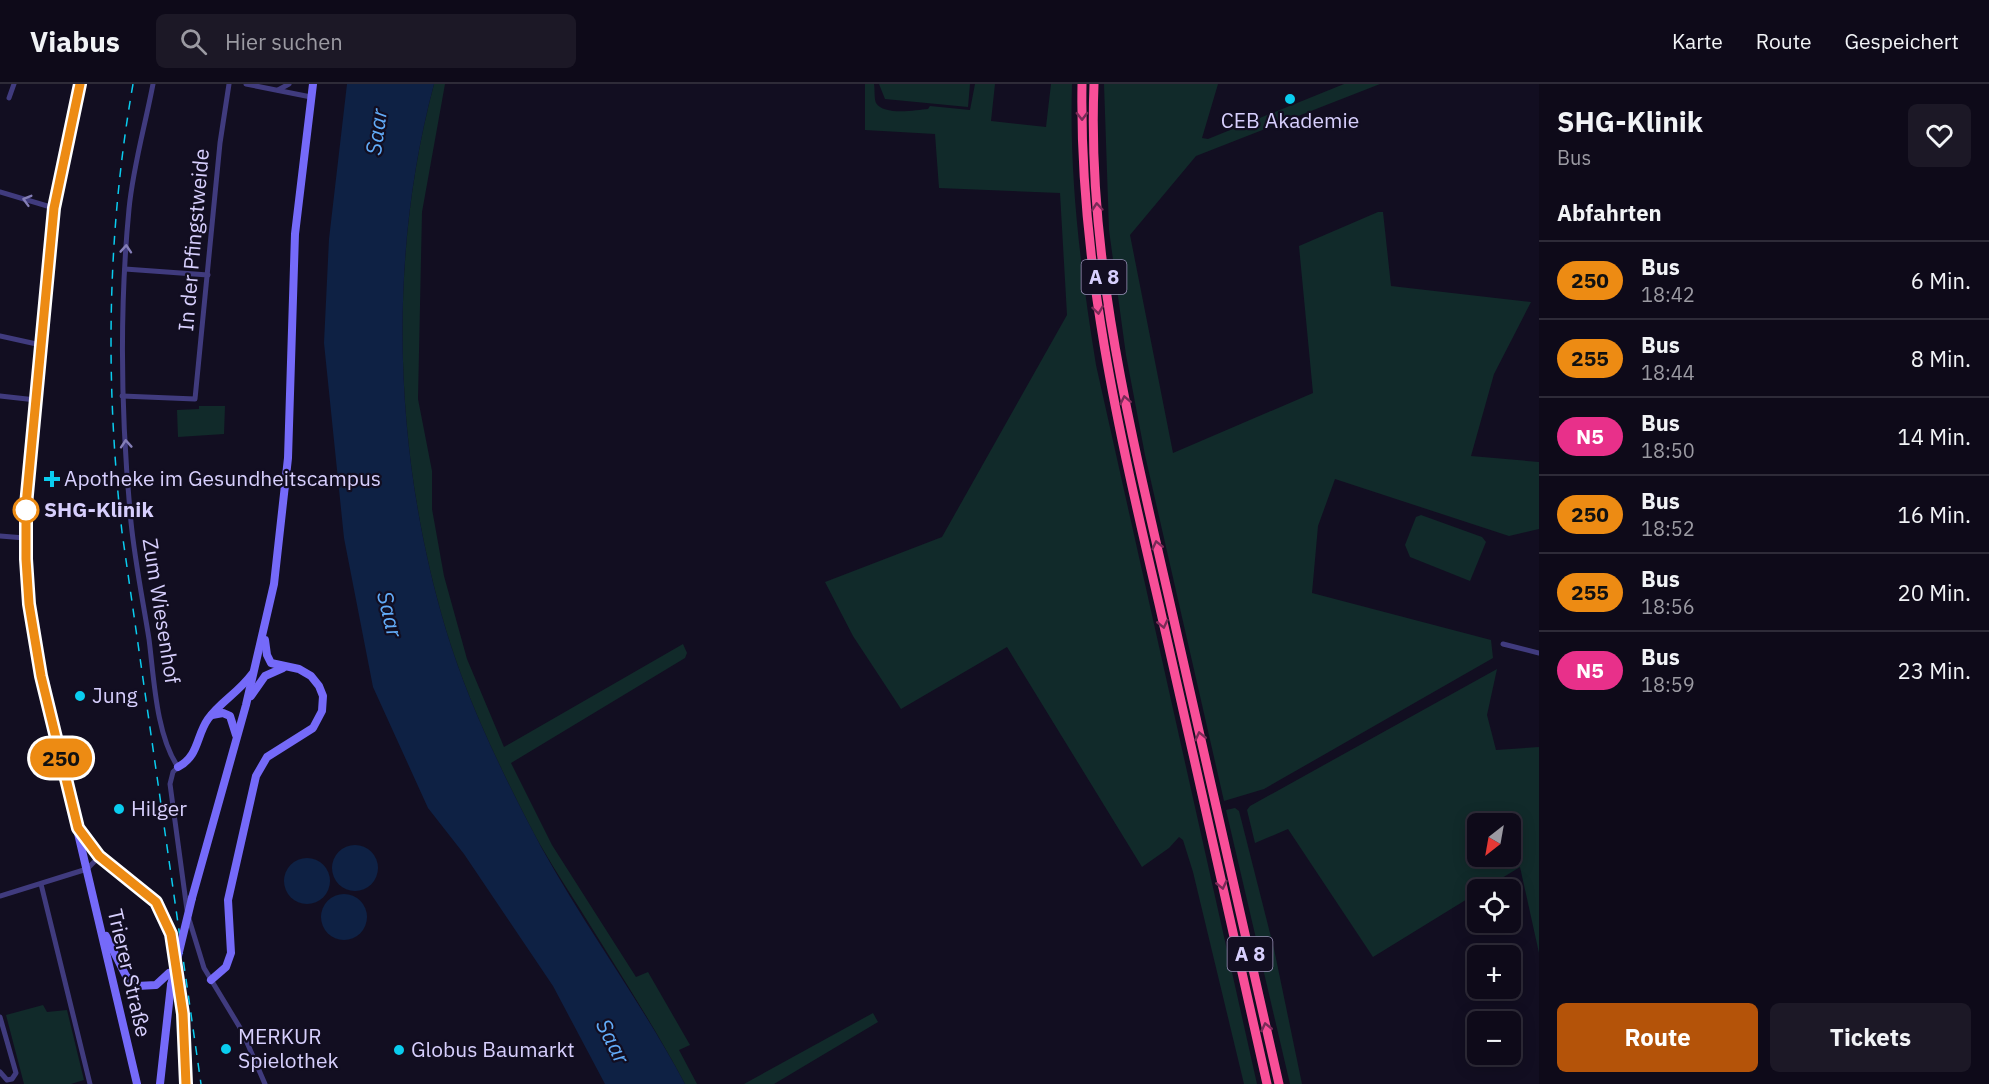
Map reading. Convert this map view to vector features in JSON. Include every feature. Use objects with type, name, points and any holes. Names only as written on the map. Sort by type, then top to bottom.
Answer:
[{"type":"highway","name":"A 8","points":[[1082,84],[1085,191],[1093,279],[1106,362],[1126,460],[1267,1084]]},
{"type":"highway","name":"A 8","points":[[1094,84],[1095,168],[1102,257],[1117,360],[1137,458],[1279,1084]]},
{"type":"main road","name":"Trierer Straße","points":[[80,84],[54,208],[40,345],[25,538],[34,643],[136,1084]]},
{"type":"main road","points":[[160,1084],[171,985],[178,950],[255,671],[274,584],[288,458],[295,234],[313,84]]},
{"type":"main road","points":[[264,632],[269,660],[285,668]]},
{"type":"main road","points":[[211,980],[226,967],[231,952],[227,923],[228,900],[256,776],[267,757],[313,728],[322,711],[322,696],[311,676],[299,669],[285,668],[271,672],[259,681],[246,705]]},
{"type":"main road","points":[[178,766],[194,753],[211,716],[238,692],[255,671]]},
{"type":"main road","points":[[211,716],[223,713],[230,716],[237,736]]},
{"type":"main road","name":"Trierer Straße","points":[[74,816],[84,839],[99,856],[149,895],[164,916],[173,943],[183,1014],[186,1084]]},
{"type":"main road","points":[[100,921],[130,982],[149,987],[161,982],[169,973],[178,950]]},
{"type":"street","points":[[9,98],[14,84]]},
{"type":"street","name":"Zum Wiesenhof","points":[[153,84],[132,183],[124,269],[122,396],[131,523],[166,744],[178,766]]},
{"type":"street","name":"In der Pfingstweide","points":[[122,396],[195,399],[220,143],[229,84]]},
{"type":"street","points":[[246,84],[311,97]]},
{"type":"street","points":[[278,90],[289,84]]},
{"type":"street","points":[[0,192],[54,208]]},
{"type":"street","points":[[124,269],[208,275]]},
{"type":"street","points":[[0,336],[40,345]]},
{"type":"street","points":[[0,396],[36,400]]},
{"type":"street","points":[[0,536],[25,538]]},
{"type":"street","points":[[1503,644],[1539,653]]},
{"type":"street","points":[[178,766],[173,772],[170,784],[190,929],[211,980],[242,1030],[265,1084]]},
{"type":"street","points":[[0,896],[87,869],[99,856]]},
{"type":"street","points":[[41,884],[90,1084]]},
{"type":"street","points":[[0,1017],[16,1073],[12,1079],[2,1075]]},
{"type":"green space","points":[[434,84],[445,84],[422,212],[418,399],[432,471],[432,509],[444,576],[467,659],[504,747],[683,644],[687,653],[685,658],[511,763],[552,845],[636,977],[648,972],[690,1045],[679,1050],[697,1084],[685,1084],[534,833],[482,728],[446,630],[429,564],[416,496],[407,427],[403,358],[403,288],[409,219],[419,151]]},
{"type":"green space","points":[[865,84],[874,84],[875,101],[880,107],[900,111],[928,109],[930,106],[970,110],[975,84],[995,84],[991,121],[1046,127],[1051,84],[1072,84],[1074,190],[1096,365],[1257,1084],[1244,1084],[1193,872],[1183,840],[1179,837],[1169,848],[1142,867],[1007,647],[901,709],[853,636],[825,582],[942,537],[1067,315],[1060,193],[939,188],[935,134],[865,130]]},
{"type":"green space","points":[[879,84],[970,84],[968,107],[885,99]]},
{"type":"green space","points":[[1104,84],[1218,84],[1202,138],[1208,139],[1344,84],[1380,84],[1196,156],[1130,235],[1173,453],[1313,393],[1299,246],[1378,212],[1383,212],[1391,286],[1531,302],[1494,374],[1471,456],[1539,462],[1539,529],[1509,536],[1335,479],[1318,526],[1312,593],[1491,640],[1493,658],[1264,789],[1224,801],[1145,455],[1126,355],[1109,230]]},
{"type":"green space","points":[[199,406],[225,406],[224,434],[178,437],[177,410],[199,409]]},
{"type":"green space","points":[[1421,515],[1482,537],[1486,542],[1470,581],[1410,557],[1405,545],[1416,517]]},
{"type":"green space","points":[[1497,669],[1487,715],[1496,750],[1539,747],[1539,953],[1520,867],[1500,879],[1467,879],[1467,899],[1373,957],[1288,829],[1255,843],[1247,810],[1250,806]]},
{"type":"green space","points":[[1235,808],[1239,811],[1274,949],[1302,1084],[1290,1084],[1226,810]]},
{"type":"green space","points":[[43,1005],[47,1012],[67,1010],[84,1080],[71,1084],[24,1084],[6,1015]]},
{"type":"green space","points":[[873,1013],[878,1022],[774,1084],[744,1084]]},
{"type":"water","name":"Saar","points":[[347,84],[434,84],[419,151],[409,219],[403,288],[403,358],[407,427],[416,496],[429,564],[446,630],[472,703],[528,822],[565,888],[647,1018],[685,1084],[605,1084],[553,986],[464,854],[428,808],[373,687],[344,538],[324,343],[329,239]]},
{"type":"water","points":[[355,845],[371,852],[378,868],[371,884],[355,891],[339,884],[332,868],[339,852]]},
{"type":"water","points":[[307,858],[323,865],[330,881],[323,897],[307,904],[291,897],[284,881],[291,865]]},
{"type":"water","points":[[344,894],[360,901],[367,917],[360,933],[344,940],[328,933],[321,917],[328,901]]},
{"type":"railway","points":[[133,84],[124,140],[114,252],[111,308],[113,420],[122,532],[201,1084]]},
{"type":"bus line","name":"250","points":[[80,84],[63,156],[54,208],[40,345],[26,505],[25,538],[29,604],[41,676],[78,828],[84,839],[107,864],[141,888],[156,902],[171,934],[183,1014],[187,1056],[186,1084]]},
{"type":"place","name":"CEB Akademie","points":[[1290,99]]},
{"type":"place","name":"Apotheke im Gesundheitscampus","points":[[52,479]]},
{"type":"place","name":"SHG-Klinik","points":[[26,510]]},
{"type":"place","name":"Jung","points":[[80,696]]},
{"type":"place","name":"Hilger","points":[[119,809]]},
{"type":"place","name":"MERKUR Spielothek","points":[[226,1049]]},
{"type":"place","name":"Globus Baumarkt","points":[[399,1050]]}]
